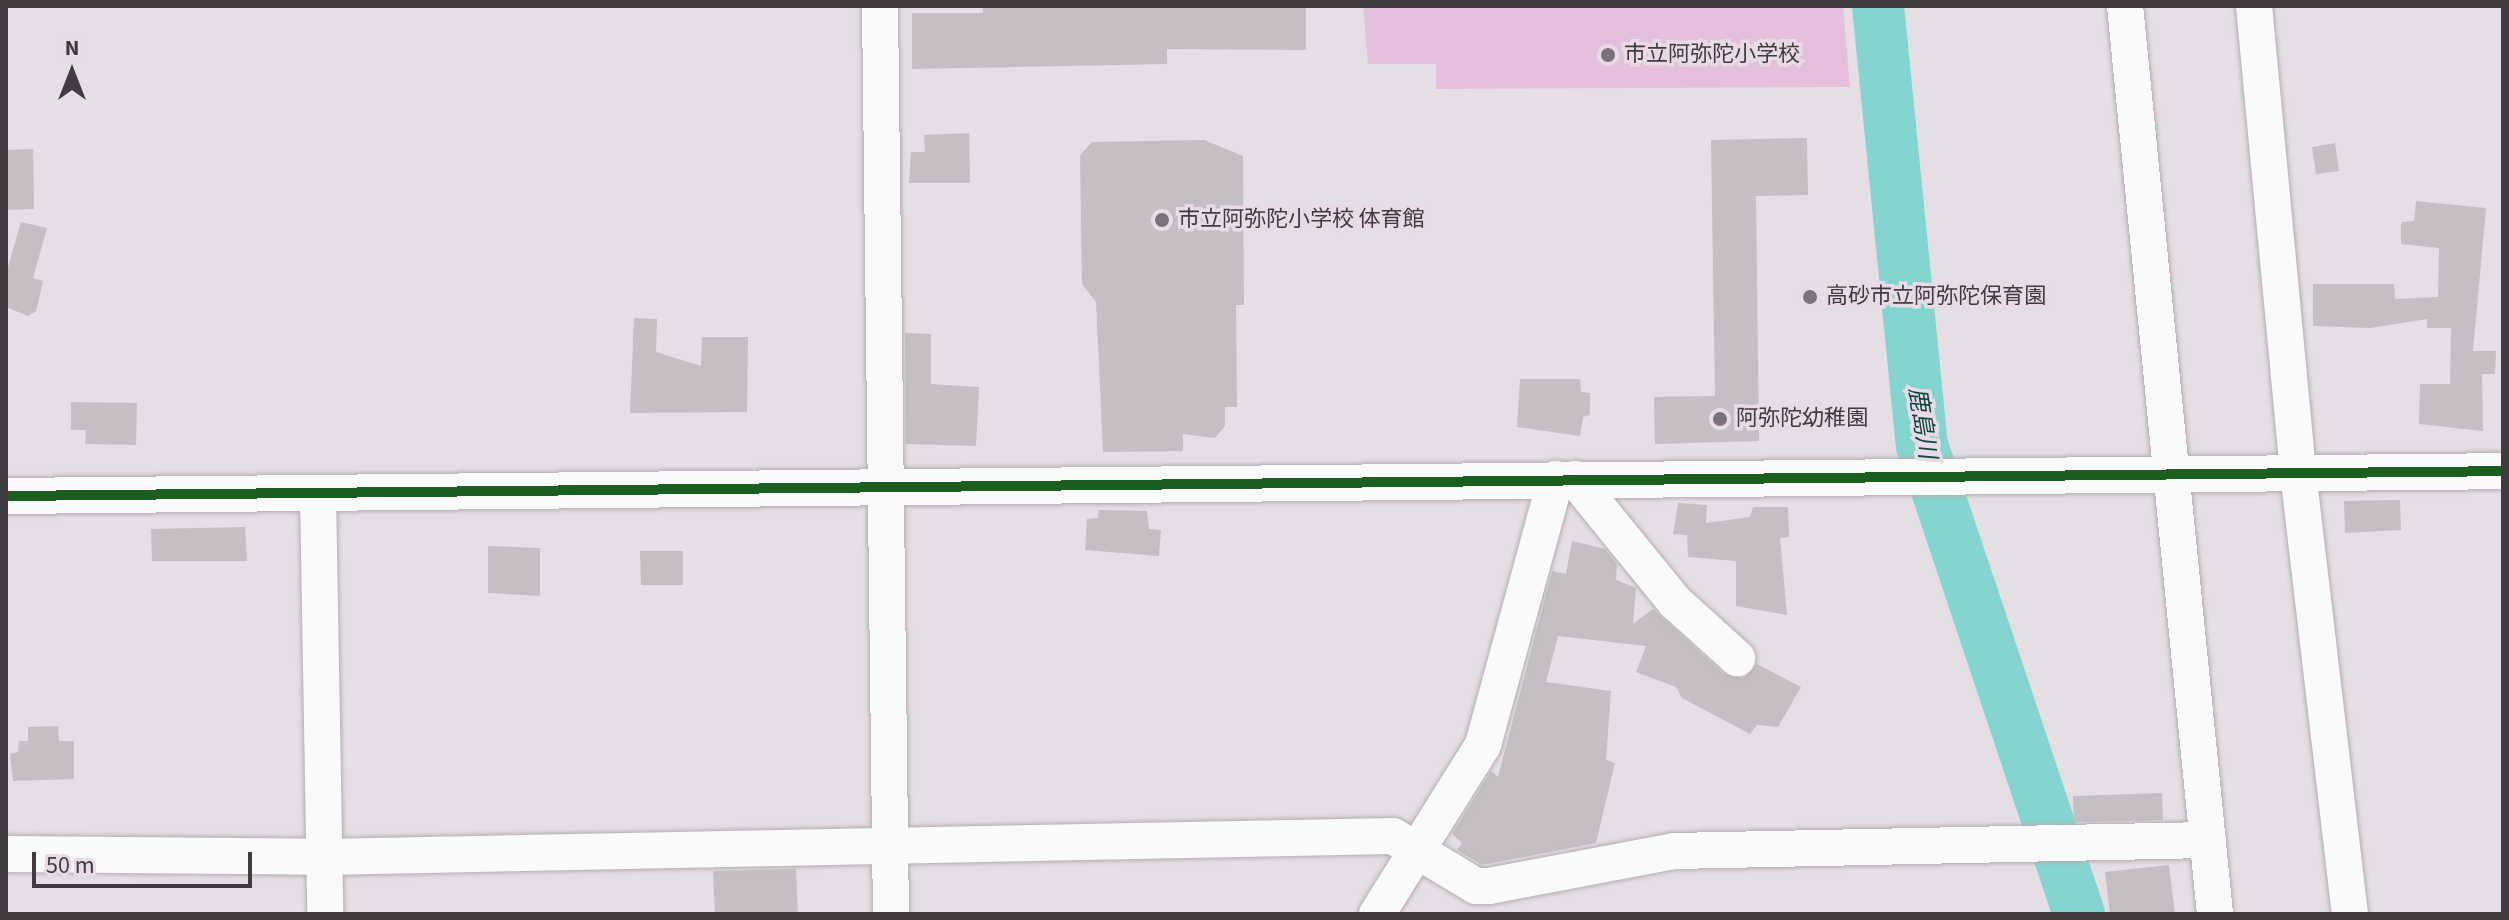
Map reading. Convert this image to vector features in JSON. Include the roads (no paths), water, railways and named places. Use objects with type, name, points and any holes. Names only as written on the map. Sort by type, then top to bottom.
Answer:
[{"type":"street","points":[[880,6],[891,914]]},
{"type":"street","points":[[2125,6],[2176,478],[2215,914]]},
{"type":"street","points":[[2254,6],[2298,472],[2350,914]]},
{"type":"street","points":[[6,496],[884,489],[1566,479],[2176,478],[2298,472],[2503,471]]},
{"type":"street","points":[[1566,479],[1675,602],[1737,658]]},
{"type":"street","points":[[1377,914],[1414,847],[1483,745],[1566,479]]},
{"type":"street","points":[[318,494],[325,914]]},
{"type":"street","points":[[6,854],[324,857],[1393,836],[1476,886],[1489,886],[1674,851],[2208,840]]},
{"type":"waterway","name":"鹿島川","points":[[1878,6],[1922,445],[2079,914]]},
{"type":"place","name":"市立阿弥陀小学校","points":[[1608,55]]},
{"type":"place","name":"市立阿弥陀小学校 体育館","points":[[1162,220]]},
{"type":"place","name":"高砂市立阿弥陀保育園","points":[[1810,297]]},
{"type":"place","name":"阿弥陀幼稚園","points":[[1720,419]]}]
